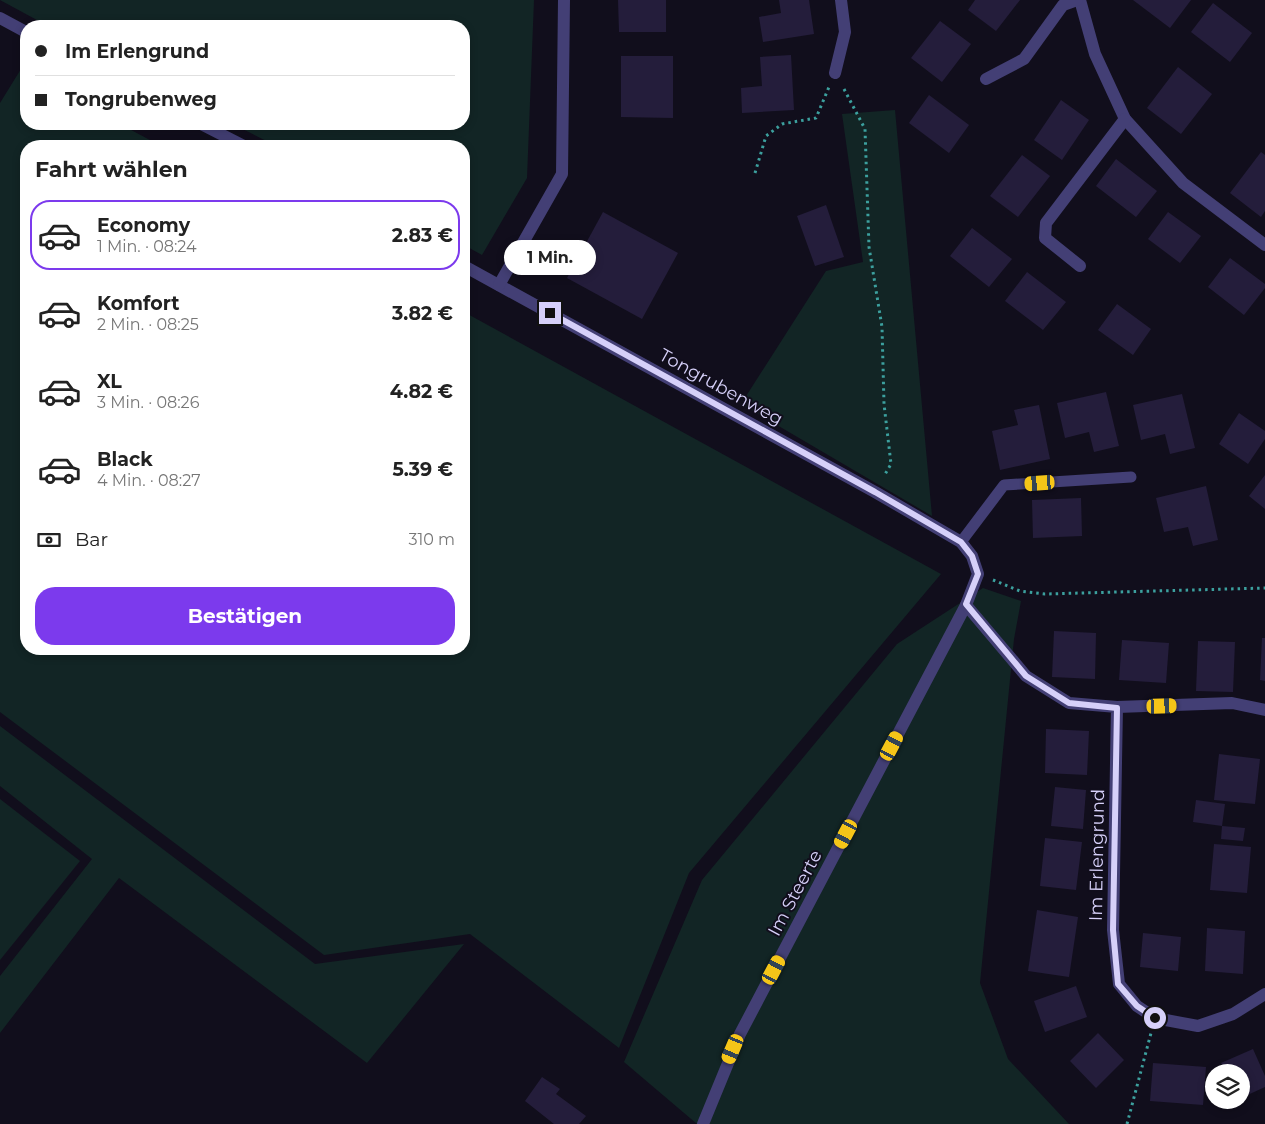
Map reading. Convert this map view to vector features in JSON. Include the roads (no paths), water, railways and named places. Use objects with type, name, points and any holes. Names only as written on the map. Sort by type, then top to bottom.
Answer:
[{"type":"street","points":[[499,285],[562,174],[564,0]]},
{"type":"street","points":[[835,73],[845,32],[841,0]]},
{"type":"street","points":[[986,79],[1024,59],[1063,5],[1078,0],[1096,54],[1125,120],[1183,183],[1265,245]]},
{"type":"street","points":[[0,18],[20,29]]},
{"type":"street","points":[[1080,266],[1045,238],[1046,223],[1125,120]]},
{"type":"street","points":[[213,130],[232,140]]},
{"type":"street","name":"Tongrubenweg","points":[[470,269],[875,492],[961,542],[972,556],[978,574]]},
{"type":"street","name":"Im Steerte","points":[[703,1124],[740,1034],[966,604],[978,574]]},
{"type":"street","points":[[966,604],[1026,676],[1069,703],[1117,708],[1232,703],[1265,710]]},
{"type":"street","name":"Im Erlengrund","points":[[1117,708],[1113,930],[1118,984],[1137,1006],[1155,1018],[1198,1026],[1233,1014],[1265,994]]},
{"type":"lane","points":[[961,542],[1004,485],[1131,477]]}]
